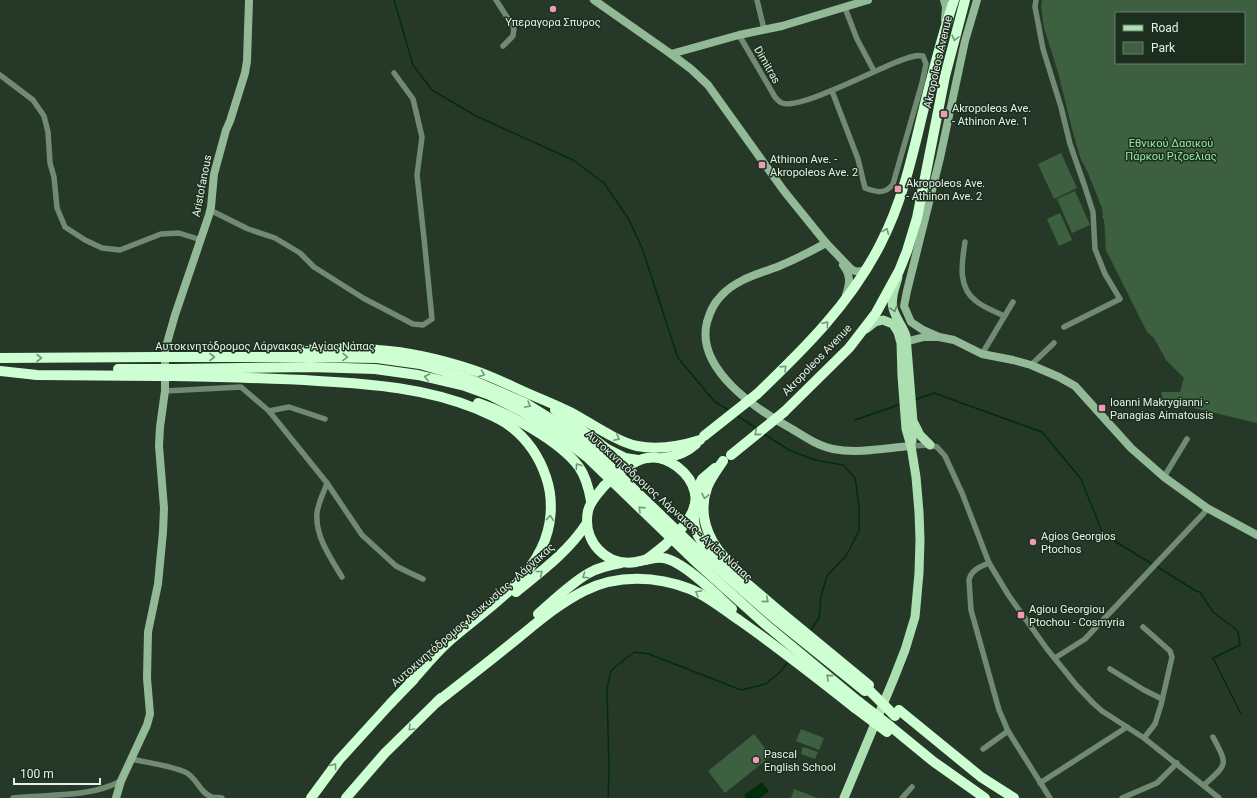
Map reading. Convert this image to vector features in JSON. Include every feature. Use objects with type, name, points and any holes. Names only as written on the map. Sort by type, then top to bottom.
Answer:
[{"type":"highway","name":"Akropoleos Avenue","points":[[662,458],[674,457],[683,454],[692,448],[702,438],[757,394],[810,342],[861,279],[882,243],[897,206],[909,168],[941,38],[954,0]]},
{"type":"highway","name":"Akropoleos Avenue","points":[[695,494],[702,479],[722,461],[784,412],[843,353],[860,334],[882,303],[899,271],[917,218],[945,76],[965,0]]},
{"type":"highway","points":[[250,357],[288,351],[337,349],[378,350],[421,356],[471,370],[501,381],[568,411],[620,440],[637,446],[676,446],[688,444],[702,438]]},
{"type":"highway","name":"Αυτοκινητόδρομος Λάρνακας - Αγίας Νάπας","points":[[0,358],[162,353],[174,357],[377,358],[420,364],[467,378],[525,403],[554,421],[592,450],[700,553],[773,617],[867,688]]},
{"type":"highway","name":"Αυτοκινητόδρομος Λάρνακας - Αγίας Νάπας","points":[[174,372],[189,369],[311,367],[375,370],[425,377],[465,386],[490,395],[521,411],[549,428],[587,457],[702,567],[857,705],[985,798]]},
{"type":"highway","points":[[189,369],[373,378],[418,384],[460,396],[495,408],[522,423],[571,457],[580,468],[586,480],[591,501]]},
{"type":"highway","points":[[0,371],[37,375],[174,372],[372,384],[416,390],[461,402],[491,415],[509,425],[523,437],[534,450],[544,469],[549,485],[551,504],[547,536],[542,549],[517,584],[446,645],[410,683]]},
{"type":"highway","points":[[532,395],[578,426],[607,449],[625,458],[638,460]]},
{"type":"highway","points":[[621,562],[603,555],[590,539],[587,531],[587,512],[591,501],[604,486],[622,470],[638,460],[648,457],[662,458],[676,466],[692,486],[695,494],[693,522],[696,533],[701,542],[710,552],[819,644],[897,713],[981,777],[1014,798]]},
{"type":"highway","points":[[722,461],[707,488],[704,500],[703,516],[707,531],[716,547],[753,589]]},
{"type":"highway","points":[[645,560],[664,546],[681,529],[692,516],[694,508]]},
{"type":"highway","name":"Αυτοκινητόδρομος Λευκωσίας - Λάρνακας","points":[[311,798],[339,760],[410,683],[505,601],[557,559],[587,523]]},
{"type":"highway","points":[[346,798],[385,753],[463,677],[573,584],[588,573],[602,567],[621,562],[663,558],[672,560],[684,567],[776,646]]},
{"type":"highway","points":[[437,702],[550,612],[569,599],[585,590],[602,584],[629,579],[645,579],[662,580],[692,590],[710,600],[857,705]]},
{"type":"highway","points":[[897,713],[940,753],[1004,798]]},
{"type":"highway","points":[[888,729],[937,771],[975,798]]},
{"type":"main road","points":[[844,798],[905,650],[915,617],[920,540],[916,477],[911,446],[906,429],[908,402],[904,330],[892,308],[899,271]]},
{"type":"main road","points":[[860,334],[875,322],[886,321],[896,327],[904,342]]},
{"type":"main road","points":[[908,402],[913,422],[920,434],[930,445]]},
{"type":"main road","points":[[911,446],[913,422]]},
{"type":"street","name":"Aristofanous","points":[[116,798],[121,781],[147,725],[150,714],[148,632],[158,584],[164,508],[159,446],[165,391],[162,353],[210,210],[214,174],[226,130],[245,73],[247,61],[249,0]]},
{"type":"street","points":[[496,0],[514,28],[513,36],[503,46]]},
{"type":"street","points":[[594,0],[692,70],[708,86],[784,191],[835,253],[855,272],[863,271],[869,266]]},
{"type":"street","points":[[757,0],[764,29]]},
{"type":"street","points":[[671,54],[739,35],[782,26],[868,0]]},
{"type":"street","points":[[941,38],[946,14],[944,0]]},
{"type":"street","points":[[939,337],[923,330],[911,322],[904,306],[906,291],[946,130],[965,41],[977,0]]},
{"type":"street","points":[[1036,0],[1035,7],[1043,49],[1062,107],[1070,144],[1093,212],[1095,249],[1105,274],[1120,299],[1064,327]]},
{"type":"street","points":[[845,8],[857,39],[874,71]]},
{"type":"street","name":"Dimitras","points":[[739,35],[775,97],[781,103],[790,104],[803,102],[832,91]]},
{"type":"street","points":[[923,56],[926,61],[922,83],[893,184],[887,190],[879,192],[865,188],[858,159],[832,91],[874,71],[910,57],[923,56]]},
{"type":"street","points":[[210,210],[248,230],[275,238],[300,253],[314,267],[364,298],[413,324],[423,325],[432,319],[417,175],[422,137],[413,99],[394,73]]},
{"type":"street","points":[[0,76],[33,100],[44,116],[48,132],[50,163],[54,177],[57,208],[65,227],[85,240],[102,248],[108,249],[120,250],[161,234],[179,233],[201,240]]},
{"type":"street","points":[[965,242],[962,267],[966,289],[974,300],[1004,316]]},
{"type":"street","points":[[826,243],[797,258],[731,286],[720,296],[711,310],[706,326],[706,338],[711,360],[719,372],[727,382],[779,422],[819,445],[834,449],[860,451],[930,445],[937,447],[945,456],[962,493],[989,563],[1009,596],[1054,658],[1097,708],[1144,738],[1219,798]]},
{"type":"street","points":[[835,253],[848,272],[850,280],[848,290],[841,305]]},
{"type":"street","points":[[982,354],[1013,302]]},
{"type":"street","points":[[904,342],[924,337],[939,337],[954,340],[982,354],[1031,365],[1059,377],[1075,386],[1131,448],[1164,477],[1207,508],[1257,535]]},
{"type":"street","points":[[1031,365],[1054,343]]},
{"type":"street","points":[[165,391],[241,388],[270,411],[327,483],[362,535],[396,566],[423,579]]},
{"type":"street","points":[[270,411],[289,407],[325,419]]},
{"type":"street","points":[[1164,477],[1187,439]]},
{"type":"street","points":[[327,483],[318,511],[317,527],[326,551],[342,577]]},
{"type":"street","points":[[1054,658],[1085,639],[1154,567],[1207,508]]},
{"type":"street","points":[[989,563],[975,570],[970,576],[969,580],[971,610],[977,634],[999,710],[1008,731],[1050,798]]},
{"type":"street","points":[[1143,628],[1170,651],[1172,657],[1155,724],[1144,738]]},
{"type":"street","points":[[1110,669],[1162,699]]},
{"type":"street","points":[[1040,783],[1128,728]]},
{"type":"street","points":[[983,749],[1008,731]]},
{"type":"street","points":[[1204,785],[1223,766],[1224,761],[1213,737]]},
{"type":"street","points":[[131,760],[172,767],[187,773],[195,780],[200,789],[212,797],[222,798]]},
{"type":"street","points":[[1122,798],[1157,783],[1177,763]]},
{"type":"street","points":[[13,798],[30,796],[64,797],[92,793],[112,787],[121,781]]},
{"type":"street","points":[[902,798],[912,787]]},
{"type":"green space","name":"Εθνικού Δασικού Πάρκου Ριζοελιάς","points":[[1042,0],[1257,0],[1257,423],[1165,402],[1163,400],[1161,392],[1180,392],[1184,378],[1166,360],[1154,338],[1147,332],[1106,250],[1102,208],[1080,157],[1058,72],[1044,28],[1041,6]]},
{"type":"green space","points":[[1061,153],[1077,188],[1054,199],[1038,164]]},
{"type":"green space","points":[[1075,191],[1090,225],[1072,233],[1057,199]]},
{"type":"green space","points":[[1060,213],[1072,240],[1059,246],[1047,219]]},
{"type":"green space","points":[[801,729],[824,738],[819,750],[796,741]]},
{"type":"green space","points":[[754,734],[771,756],[725,793],[708,771]]},
{"type":"green space","points":[[803,747],[818,752],[815,759],[801,754]]},
{"type":"green space","points":[[794,789],[818,798],[791,798]]},
{"type":"shaded area","points":[[762,782],[769,791],[760,798],[746,798],[744,795]]},
{"type":"waterway","points":[[394,0],[413,65],[432,90],[476,116],[573,160],[604,183],[628,218],[642,248],[678,358],[714,401],[730,411]]},
{"type":"waterway","points":[[914,400],[934,393],[1042,432],[1081,479],[1103,534],[1152,564]]},
{"type":"waterway","points":[[855,420],[901,404]]},
{"type":"waterway","points":[[736,415],[756,428]]},
{"type":"waterway","points":[[764,434],[789,450],[815,460],[843,465],[855,478],[859,506],[859,531],[846,556],[827,576],[821,596],[819,618],[810,631]]},
{"type":"waterway","points":[[1156,566],[1200,592],[1213,612],[1238,631],[1240,645],[1213,658],[1241,714]]},
{"type":"waterway","points":[[608,798],[609,770],[607,688],[611,671],[626,658],[635,652],[649,654],[741,690],[766,684],[779,673],[788,662]]},
{"type":"place","name":"Υπεραγορα Σπυρος","points":[[553,9]]},
{"type":"place","name":"Akropoleos Ave. - Athinon Ave. 1","points":[[944,114]]},
{"type":"place","name":"Athinon Ave. - Akropoleos Ave. 2","points":[[762,165]]},
{"type":"place","name":"Akropoleos Ave. - Athinon Ave. 2","points":[[898,189]]},
{"type":"place","name":"Ioanni Makrygianni - Panagias Aimatousis","points":[[1102,408]]},
{"type":"place","name":"Agios Georgios Ptochos","points":[[1033,542]]},
{"type":"place","name":"Agiou Georgiou Ptochou - Cosmyria","points":[[1021,615]]},
{"type":"place","name":"Pascal English School","points":[[756,760]]}]
